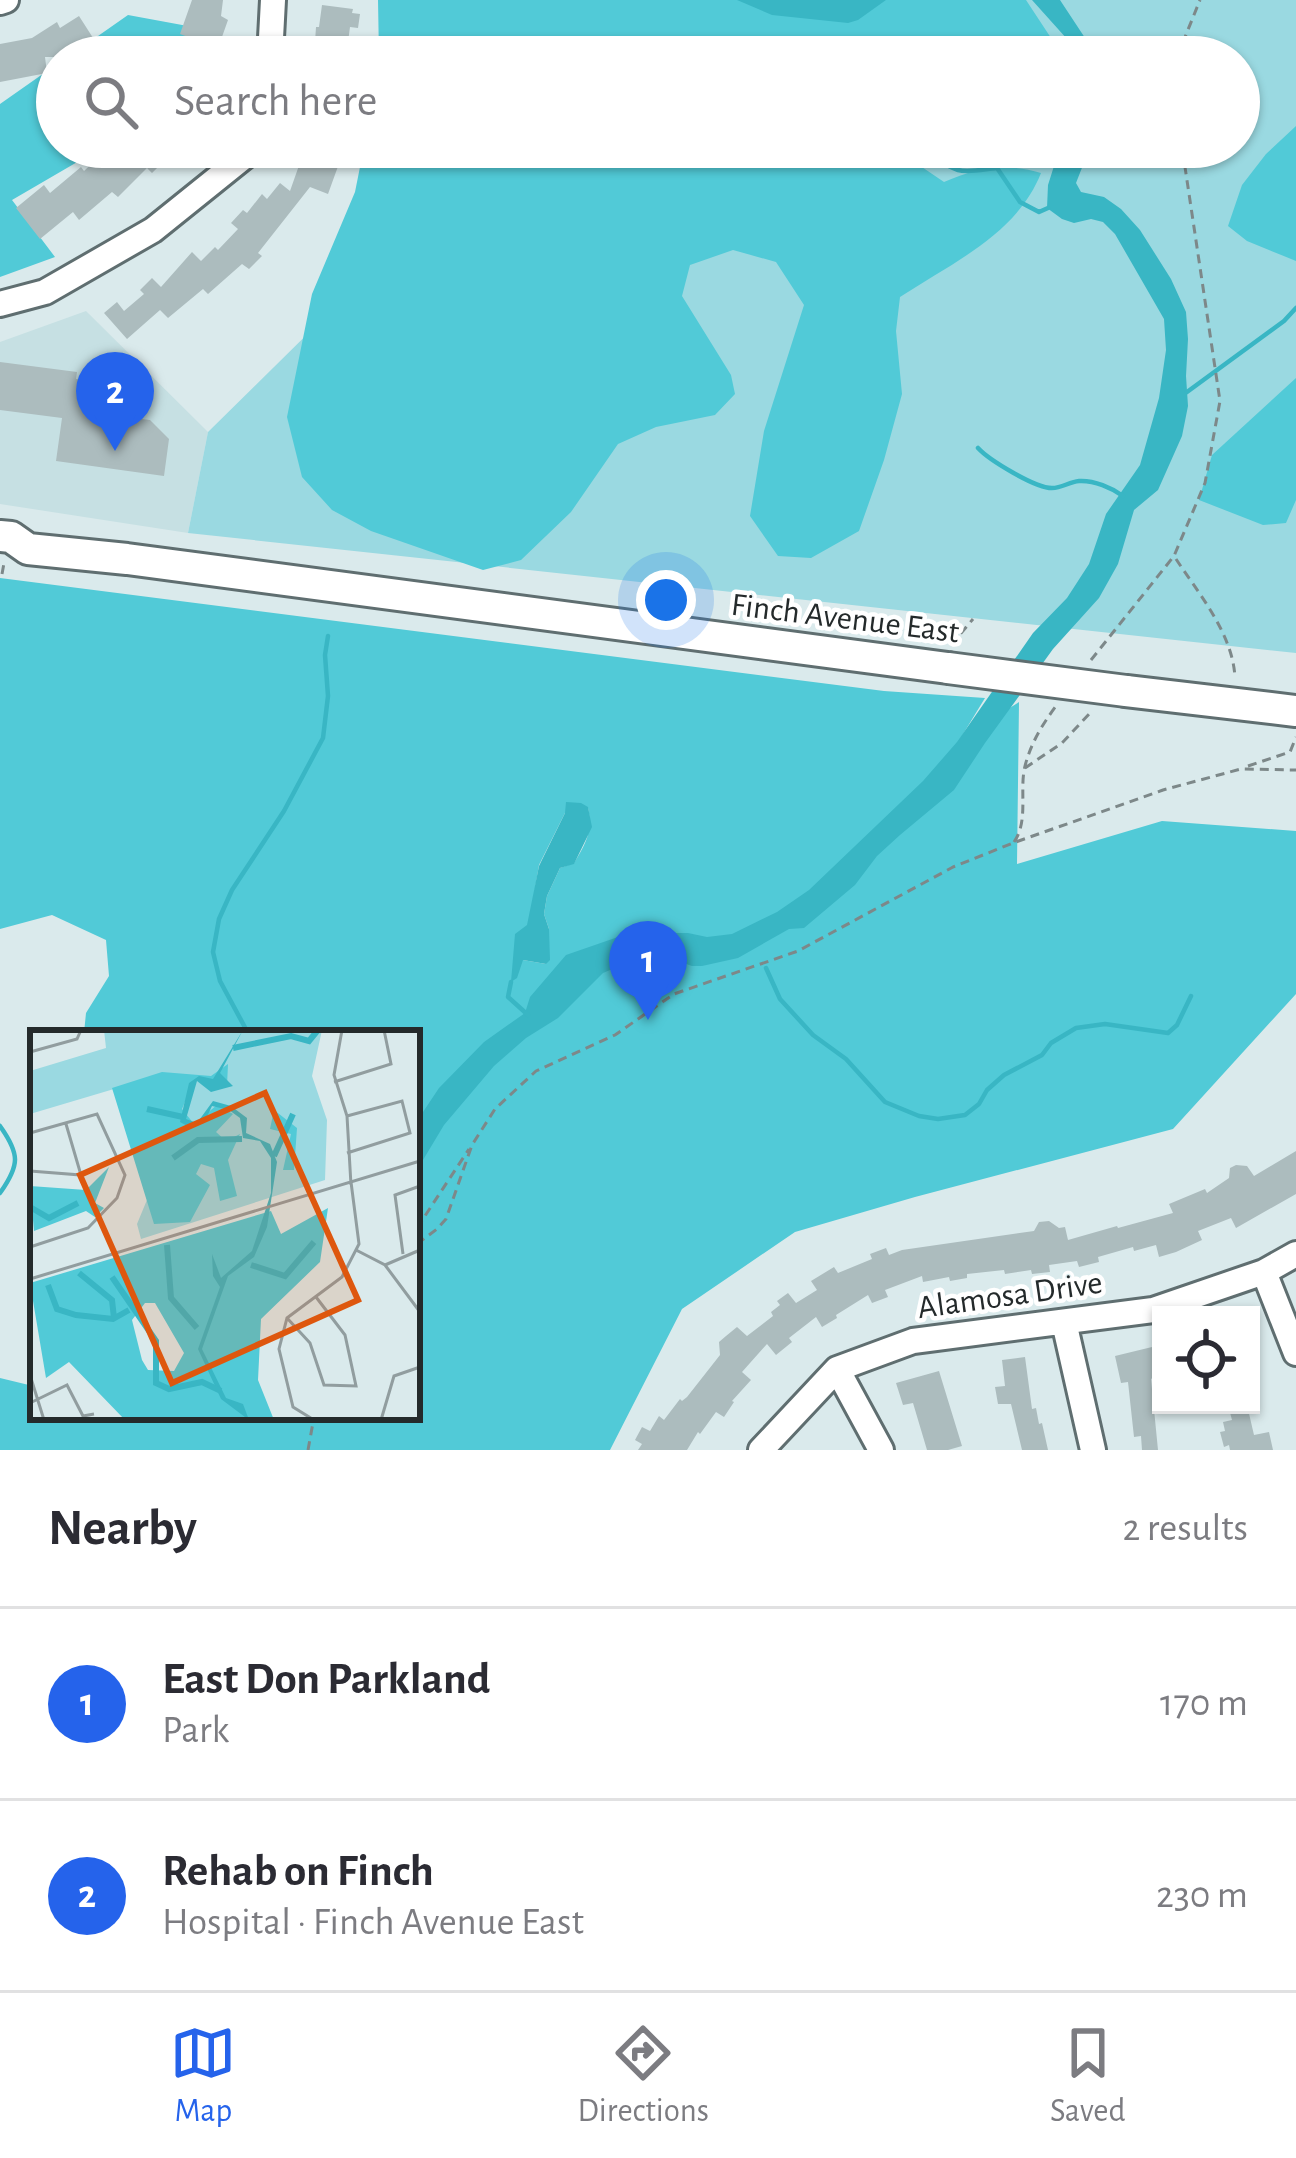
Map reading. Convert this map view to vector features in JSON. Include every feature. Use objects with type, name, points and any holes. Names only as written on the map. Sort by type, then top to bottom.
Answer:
[{"type":"main road","name":"Finch Avenue East","points":[[9,548],[949,657],[1126,691],[1296,711]]},
{"type":"street","points":[[271,36],[273,0]]},
{"type":"street","points":[[0,304],[45,292],[153,230],[230,168]]},
{"type":"street","name":"Alamosa Drive","points":[[761,1450],[837,1369],[913,1341],[1153,1310],[1264,1272],[1296,1254]]},
{"type":"street","points":[[1264,1272],[1296,1353]]},
{"type":"street","points":[[1064,1322],[1094,1450]]},
{"type":"street","points":[[837,1369],[881,1450]]},
{"type":"path","points":[[1186,36],[1200,0]]},
{"type":"path","points":[[1094,656],[1174,556],[1205,483],[1220,402],[1185,168]]},
{"type":"path","points":[[1174,556],[1214,617],[1234,662],[1234,704]]},
{"type":"path","points":[[949,657],[973,619]]},
{"type":"path","points":[[1024,769],[1062,743],[1097,705]]},
{"type":"path","points":[[1013,843],[1022,827],[1024,769],[1037,732]]},
{"type":"path","points":[[420,1223],[495,1109],[536,1071],[615,1035],[674,994],[798,951],[952,866],[1163,790],[1290,752],[1296,737]]},
{"type":"path","points":[[1241,769],[1296,770]]},
{"type":"path","points":[[420,1242],[446,1219],[472,1145]]},
{"type":"path","points":[[308,1450],[313,1420]]},
{"type":"shaded area","points":[[378,0],[798,0],[817,9],[850,0],[1026,0],[1050,36],[379,36]]},
{"type":"shaded area","points":[[407,0],[1296,0],[1296,653],[188,533],[208,432],[350,292],[382,168],[1260,168],[1260,36],[408,36]]},
{"type":"shaded area","points":[[737,0],[886,0],[848,23],[772,15]]},
{"type":"shaded area","points":[[1032,0],[1060,0],[1084,36],[1064,36]]},
{"type":"shaded area","points":[[128,15],[193,27],[189,36],[98,36]]},
{"type":"shaded area","points":[[36,79],[36,168],[67,168],[12,200],[55,257],[0,277],[0,104]]},
{"type":"shaded area","points":[[1296,126],[1296,261],[1247,241],[1228,226],[1242,185],[1260,168],[1266,154]]},
{"type":"shaded area","points":[[360,168],[923,168],[944,182],[991,168],[1041,173],[1000,230],[900,297],[896,331],[902,394],[859,531],[811,558],[778,556],[750,516],[764,431],[804,305],[776,262],[733,250],[690,265],[682,296],[731,375],[735,394],[715,415],[656,427],[618,444],[571,512],[521,560],[483,570],[371,531],[332,510],[302,477],[287,417],[312,294],[355,192]]},
{"type":"shaded area","points":[[1053,168],[1082,168],[1076,183],[1081,192],[1104,197],[1140,230],[1186,312],[1188,406],[1182,436],[1158,490],[1134,510],[1118,564],[1099,598],[1053,649],[954,790],[804,928],[789,929],[738,958],[692,966],[666,957],[629,962],[603,973],[558,1018],[494,1066],[444,1125],[420,1165],[420,1116],[439,1088],[484,1042],[525,1013],[530,997],[566,955],[618,937],[648,933],[732,934],[809,890],[957,742],[1033,633],[1067,598],[1089,564],[1106,514],[1140,465],[1159,398],[1166,350],[1164,319],[1115,234],[1103,222],[1062,219],[1047,208]]},
{"type":"shaded area","points":[[86,311],[208,432],[188,533],[0,504],[0,342]]},
{"type":"shaded area","points":[[1296,378],[1296,500],[1286,523],[1263,525],[1199,500],[1212,455]]},
{"type":"shaded area","points":[[0,578],[884,691],[985,698],[960,739],[1019,702],[1017,864],[1162,821],[1296,831],[1296,994],[1173,1129],[795,1232],[682,1309],[610,1450],[0,1450],[0,1378],[30,1385],[30,1420],[420,1420],[420,1030],[84,1030],[86,1013],[109,976],[106,940],[52,915],[0,929]],"holes":[[[588,808],[589,830],[574,863],[560,868],[547,896],[546,964],[523,960],[539,865],[565,813]]]},
{"type":"shaded area","points":[[566,802],[588,807],[592,827],[574,864],[560,868],[547,896],[544,914],[550,960],[546,964],[523,960],[511,982],[515,934],[527,925],[539,866]]},
{"type":"building","points":[[192,0],[223,0],[221,16],[228,20],[222,36],[180,34]]},
{"type":"building","points":[[322,5],[360,14],[358,28],[350,27],[349,36],[315,36]]},
{"type":"building","points":[[79,16],[92,36],[36,36],[36,75],[0,82],[0,44],[32,38],[57,22],[60,28]]},
{"type":"building","points":[[80,168],[147,168],[118,197],[112,192],[79,220],[73,212],[40,239],[16,208],[44,185],[50,193]]},
{"type":"building","points":[[298,168],[337,168],[328,194],[310,187],[249,269],[242,264],[208,294],[203,289],[168,318],[160,310],[127,339],[104,313],[117,302],[124,311],[144,294],[140,290],[152,278],[161,287],[192,252],[201,261],[215,247],[218,250],[238,229],[231,223],[243,210],[247,213],[262,194],[267,199],[280,183],[290,191]]},
{"type":"building","points":[[0,362],[77,372],[76,379],[111,383],[135,405],[133,418],[150,420],[169,439],[164,476],[56,461],[62,418],[0,410]]},
{"type":"building","points":[[1296,1151],[1296,1194],[1236,1228],[1231,1218],[1198,1231],[1202,1240],[1176,1252],[1159,1257],[1156,1245],[1134,1251],[1133,1247],[1079,1267],[1077,1261],[1049,1265],[1050,1272],[1005,1274],[1004,1270],[923,1282],[922,1276],[885,1290],[888,1297],[872,1303],[868,1295],[822,1327],[816,1317],[776,1355],[767,1344],[742,1372],[751,1380],[724,1417],[716,1412],[687,1450],[638,1450],[642,1444],[635,1440],[642,1427],[650,1431],[659,1416],[664,1420],[687,1397],[720,1355],[719,1342],[737,1327],[747,1336],[773,1316],[771,1312],[780,1305],[777,1301],[788,1293],[796,1303],[817,1290],[811,1281],[834,1267],[838,1273],[886,1248],[889,1255],[1034,1231],[1039,1222],[1065,1227],[1068,1240],[1118,1228],[1173,1213],[1169,1204],[1205,1189],[1207,1193],[1229,1178],[1230,1168],[1236,1165],[1247,1166],[1254,1176]]},
{"type":"building","points":[[1152,1347],[1152,1414],[1158,1450],[1142,1450],[1141,1436],[1134,1437],[1128,1382],[1121,1383],[1115,1356]]},
{"type":"building","points":[[1025,1357],[1032,1409],[1036,1408],[1042,1423],[1048,1450],[1022,1450],[1011,1404],[998,1404],[995,1387],[1005,1386],[1002,1360]]},
{"type":"building","points":[[939,1371],[962,1446],[927,1450],[913,1403],[903,1405],[896,1383]]},
{"type":"building","points":[[1230,1414],[1249,1414],[1254,1435],[1269,1432],[1273,1450],[1224,1447],[1220,1432],[1225,1431],[1223,1422],[1232,1420]]},
{"type":"waterway","points":[[953,168],[997,168]]},
{"type":"waterway","points":[[997,168],[1020,202],[1039,212],[1048,208]]},
{"type":"waterway","points":[[1187,392],[1296,308]]},
{"type":"waterway","points":[[978,448],[1013,473],[1044,487],[1085,481],[1123,496]]},
{"type":"waterway","points":[[246,1030],[220,981],[213,952],[219,919],[323,738],[328,636]]},
{"type":"waterway","points":[[766,968],[780,999],[885,1102],[938,1119],[965,1115],[1004,1075],[1042,1055],[1051,1043],[1076,1028],[1105,1024],[1168,1033],[1191,996]]},
{"type":"waterway","points":[[511,982],[508,997],[528,1015]]},
{"type":"waterway","points":[[0,1126],[15,1159],[0,1193]]},
{"type":"place","name":"Rehab on Finch","points":[[115,451]]},
{"type":"place","name":"East Don Parkland","points":[[648,1020]]}]
